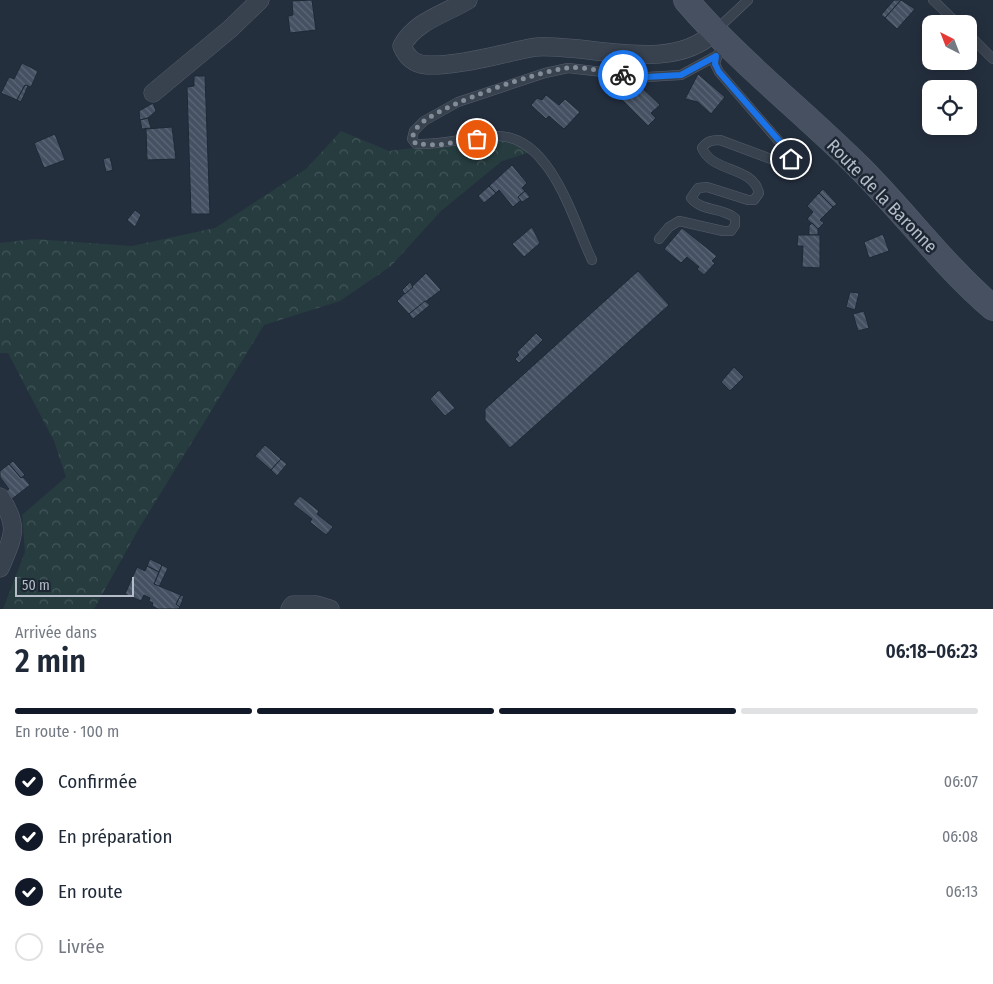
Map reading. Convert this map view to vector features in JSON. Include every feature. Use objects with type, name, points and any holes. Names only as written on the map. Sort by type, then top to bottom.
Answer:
[{"type":"main road","name":"Route de la Baronne","points":[[686,0],[719,44],[886,194],[946,264],[993,308]]},
{"type":"street","points":[[153,92],[230,29],[260,0]]},
{"type":"street","points":[[468,0],[420,25],[407,36],[402,46],[406,56],[415,63],[428,65],[491,57],[536,47],[632,54],[683,52],[708,38],[719,44]]},
{"type":"street","points":[[0,497],[9,511],[14,524],[13,538],[0,568]]},
{"type":"street","points":[[290,609],[294,605],[317,605],[330,609]]},
{"type":"lane","points":[[592,260],[556,180],[543,160],[529,146],[512,138],[496,136],[438,145],[416,144],[412,139],[414,131],[424,121],[458,102],[545,73],[568,68],[646,77],[681,75],[719,44],[748,0]]},
{"type":"lane","points":[[933,0],[949,15]]},
{"type":"lane","points":[[659,239],[669,227],[679,221],[723,231],[731,230],[735,225],[735,218],[730,214],[696,204],[691,198],[698,188],[707,187],[748,200],[754,200],[759,193],[753,181],[709,159],[702,148],[705,144],[712,140],[720,140],[778,162],[787,163],[791,159],[789,152],[719,72],[715,64],[719,44]]},
{"type":"lane","points":[[978,44],[993,59]]},
{"type":"green space","points":[[341,131],[389,151],[502,137],[531,152],[502,161],[441,211],[391,266],[340,301],[264,325],[138,530],[94,609],[3,609],[25,552],[22,515],[66,477],[54,441],[8,353],[0,353],[0,243],[34,239],[132,246],[215,228],[306,169]]},
{"type":"building","points":[[312,0],[316,30],[290,33],[288,16],[293,15],[292,1]]},
{"type":"building","points":[[894,0],[901,0],[885,18],[881,15]]},
{"type":"building","points":[[901,0],[915,9],[897,29],[885,18]]},
{"type":"building","points":[[22,63],[38,71],[31,87],[25,85],[17,100],[1,93],[9,77],[14,79]]},
{"type":"building","points":[[698,74],[725,97],[711,114],[698,102],[685,99]]},
{"type":"building","points":[[194,76],[205,76],[210,214],[191,214],[187,87],[194,86]]},
{"type":"building","points":[[638,84],[660,105],[651,113],[656,118],[648,126],[617,95],[625,87],[629,91]]},
{"type":"building","points":[[25,85],[28,86],[21,102],[17,100]]},
{"type":"building","points":[[546,95],[559,105],[565,99],[580,112],[564,129],[549,116],[546,119],[531,105],[537,98],[542,100]]},
{"type":"building","points":[[153,103],[156,111],[148,118],[140,120],[139,111]]},
{"type":"building","points":[[148,118],[151,128],[142,129],[140,120]]},
{"type":"building","points":[[172,127],[176,159],[147,160],[146,129]]},
{"type":"building","points":[[55,134],[65,160],[44,168],[34,143]]},
{"type":"building","points":[[110,157],[113,170],[106,172],[103,159]]},
{"type":"building","points":[[512,165],[527,183],[522,188],[525,191],[518,197],[521,200],[513,207],[499,190],[496,193],[489,186]]},
{"type":"building","points":[[489,186],[496,193],[484,203],[478,196]]},
{"type":"building","points":[[823,189],[837,204],[833,207],[819,193]]},
{"type":"building","points":[[525,191],[530,197],[522,202],[518,197]]},
{"type":"building","points":[[819,193],[833,207],[820,220],[824,223],[818,229],[807,219],[813,212],[807,206]]},
{"type":"building","points":[[135,210],[141,215],[135,227],[127,220]]},
{"type":"building","points":[[812,223],[818,229],[818,235],[809,235],[809,226]]},
{"type":"building","points":[[532,227],[540,243],[524,257],[512,244]]},
{"type":"building","points":[[682,228],[717,256],[712,261],[715,263],[704,275],[697,269],[699,267],[687,257],[681,263],[664,249]]},
{"type":"building","points":[[883,234],[889,251],[869,258],[864,242]]},
{"type":"building","points":[[798,235],[820,235],[820,268],[802,267],[803,246],[797,246]]},
{"type":"building","points":[[638,271],[669,305],[510,448],[485,420],[485,409]]},
{"type":"building","points":[[426,273],[441,290],[409,314],[397,301]]},
{"type":"building","points":[[410,282],[413,287],[405,294],[402,290]]},
{"type":"building","points":[[850,292],[859,293],[855,310],[846,307]]},
{"type":"building","points":[[425,301],[430,305],[413,319],[409,314]]},
{"type":"building","points":[[864,311],[869,328],[858,331],[853,314]]},
{"type":"building","points":[[536,333],[543,340],[519,363],[515,359],[519,355],[517,352]]},
{"type":"building","points":[[734,367],[744,377],[730,391],[721,382]]},
{"type":"building","points":[[439,390],[455,408],[445,416],[430,399]]},
{"type":"building","points":[[265,445],[281,459],[271,470],[255,456]]},
{"type":"building","points":[[281,459],[287,464],[277,476],[271,470]]},
{"type":"building","points":[[13,461],[25,475],[21,478],[9,464]]},
{"type":"building","points":[[9,464],[30,485],[12,499],[6,491],[9,489],[0,477],[0,471]]},
{"type":"building","points":[[300,496],[319,511],[317,514],[333,527],[326,535],[310,522],[312,519],[293,504]]},
{"type":"building","points":[[150,559],[162,565],[159,572],[147,566]]},
{"type":"building","points":[[162,565],[168,568],[159,587],[154,584]]},
{"type":"building","points":[[147,566],[159,572],[154,584],[181,595],[176,604],[180,607],[178,609],[158,609],[152,606],[153,603],[149,601],[150,598],[144,595],[141,601],[125,594],[137,567],[145,571]]},
{"type":"building","points":[[181,595],[184,596],[180,607],[176,604]]},
{"type":"way so far","points":[[477,139],[438,145],[416,144],[412,139],[414,131],[424,121],[458,102],[545,73],[568,68],[623,75]]},
{"type":"route","points":[[623,75],[646,77],[681,75],[716,56],[715,64],[719,72],[789,152],[791,159]]}]
